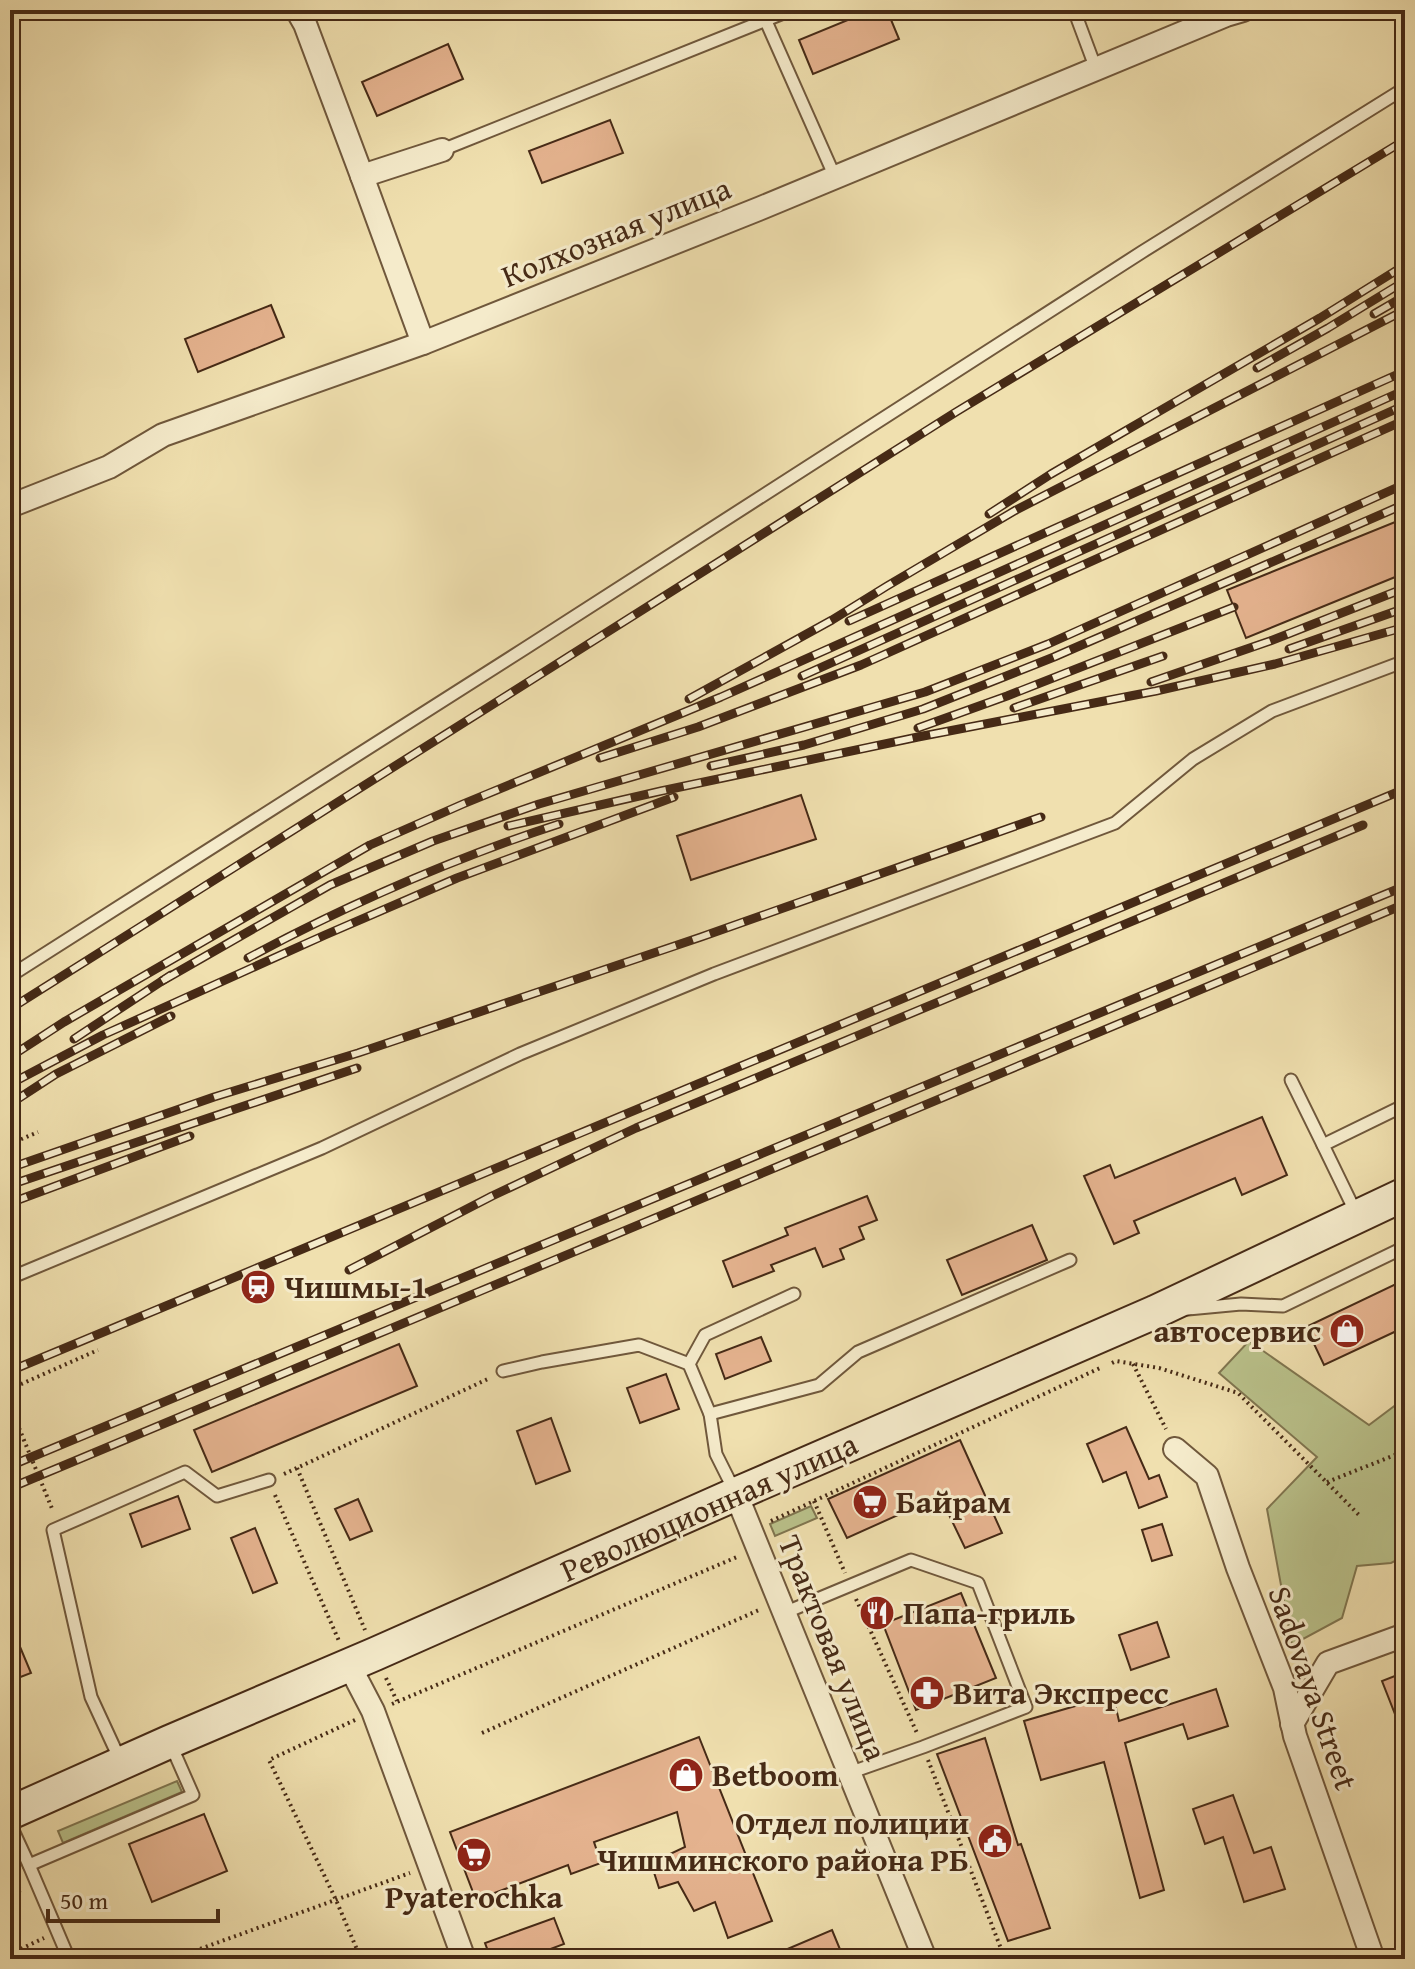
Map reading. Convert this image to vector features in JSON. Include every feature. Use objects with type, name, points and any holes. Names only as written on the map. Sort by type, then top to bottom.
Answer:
[{"type":"main road","name":"Революционная улица","points":[[10,1813],[1155,1312],[1405,1194]]},
{"type":"street","points":[[297,10],[305,24],[423,343]]},
{"type":"street","name":"Колхозная улица","points":[[10,506],[109,467],[163,435],[423,343],[835,177],[1231,12]]},
{"type":"street","points":[[362,176],[442,150]]},
{"type":"street","name":"Sadovaya Street","points":[[1175,1449],[1207,1476],[1238,1568],[1285,1688],[1295,1736],[1373,1959]]},
{"type":"street","name":"Трактовая улица","points":[[736,1494],[925,1959]]},
{"type":"street","points":[[1292,1724],[1328,1663],[1405,1635]]},
{"type":"street","points":[[362,1660],[373,1711],[464,1959]]},
{"type":"lane","points":[[442,150],[763,15],[791,10]]},
{"type":"lane","points":[[1074,10],[1096,69]]},
{"type":"lane","points":[[763,15],[835,177]]},
{"type":"lane","points":[[10,976],[1142,252],[1405,88]]},
{"type":"lane","points":[[10,1278],[322,1148],[520,1054],[714,974],[1115,823],[1193,759],[1272,711],[1405,661]]},
{"type":"lane","points":[[1291,1080],[1358,1217]]},
{"type":"lane","points":[[1323,1145],[1405,1105]]},
{"type":"lane","points":[[1155,1312],[1241,1304],[1283,1306],[1405,1247]]},
{"type":"lane","points":[[710,1414],[819,1385],[858,1352],[1070,1260]]},
{"type":"lane","points":[[689,1364],[705,1335],[794,1294]]},
{"type":"lane","points":[[503,1371],[639,1345],[689,1364],[710,1414],[716,1454],[736,1494]]},
{"type":"lane","points":[[121,1763],[91,1697],[53,1530],[185,1472],[217,1496],[269,1480]]},
{"type":"lane","points":[[782,1607],[850,1586],[911,1560],[978,1583],[1026,1707],[849,1773]]},
{"type":"lane","points":[[29,1865],[193,1795],[169,1742]]},
{"type":"lane","points":[[10,1824],[69,1959]]},
{"type":"path","points":[[10,1144],[38,1132]]},
{"type":"path","points":[[10,1389],[98,1350]]},
{"type":"path","points":[[361,1959],[269,1760],[754,1539],[814,1501],[1116,1361],[1159,1368],[1238,1393],[1361,1517]]},
{"type":"path","points":[[1133,1364],[1175,1449]]},
{"type":"path","points":[[397,1701],[362,1660],[269,1480],[503,1371]]},
{"type":"path","points":[[10,1406],[53,1511]]},
{"type":"path","points":[[1327,1482],[1405,1451]]},
{"type":"path","points":[[297,1468],[362,1660]]},
{"type":"path","points":[[814,1501],[923,1747],[1005,1959]]},
{"type":"path","points":[[482,1733],[782,1607]]},
{"type":"path","points":[[172,1959],[431,1866]]},
{"type":"path","points":[[10,1954],[57,1932]]},
{"type":"green space","points":[[1249,1341],[1369,1425],[1405,1398],[1405,1556],[1391,1563],[1357,1566],[1342,1618],[1292,1645],[1267,1509],[1317,1457],[1219,1373]]},
{"type":"green space","points":[[811,1506],[817,1518],[775,1536],[770,1524]]},
{"type":"green space","points":[[177,1781],[182,1792],[63,1843],[58,1831]]},
{"type":"building","points":[[872,10],[887,10],[899,39],[813,74],[799,40]]},
{"type":"building","points":[[448,44],[463,79],[377,116],[362,82]]},
{"type":"building","points":[[610,120],[623,153],[542,183],[529,151]]},
{"type":"building","points":[[271,305],[284,337],[198,372],[185,339]]},
{"type":"building","points":[[1405,518],[1405,573],[1246,638],[1227,590]]},
{"type":"building","points":[[801,795],[816,839],[691,880],[677,836]]},
{"type":"building","points":[[1262,1117],[1287,1175],[1242,1195],[1235,1178],[1134,1221],[1139,1233],[1114,1244],[1084,1176],[1110,1165],[1115,1178]]},
{"type":"building","points":[[867,1196],[877,1220],[859,1227],[864,1239],[840,1249],[844,1259],[823,1267],[815,1248],[771,1265],[774,1271],[733,1287],[723,1261],[788,1235],[785,1228]]},
{"type":"building","points":[[1032,1225],[1047,1260],[962,1295],[947,1260]]},
{"type":"building","points":[[1398,1283],[1405,1297],[1405,1327],[1324,1365],[1306,1327]]},
{"type":"building","points":[[761,1337],[771,1361],[725,1379],[716,1354]]},
{"type":"building","name":"Чишмы-1","points":[[399,1344],[417,1386],[212,1472],[194,1430]]},
{"type":"building","points":[[666,1374],[679,1409],[640,1423],[627,1388]]},
{"type":"building","points":[[551,1418],[570,1471],[536,1484],[517,1431]]},
{"type":"building","points":[[1126,1427],[1149,1479],[1159,1475],[1167,1497],[1139,1508],[1126,1472],[1103,1482],[1087,1444]]},
{"type":"building","points":[[960,1440],[1002,1533],[965,1548],[940,1496],[847,1538],[828,1499]]},
{"type":"building","points":[[178,1496],[190,1529],[142,1547],[130,1514]]},
{"type":"building","points":[[358,1499],[372,1531],[350,1540],[335,1509]]},
{"type":"building","points":[[1162,1524],[1172,1555],[1152,1561],[1142,1530]]},
{"type":"building","points":[[255,1528],[277,1583],[253,1593],[231,1538]]},
{"type":"building","points":[[961,1593],[996,1678],[916,1710],[883,1624]]},
{"type":"building","points":[[1157,1622],[1169,1657],[1131,1670],[1119,1635]]},
{"type":"building","points":[[10,1623],[31,1673],[10,1681]]},
{"type":"building","points":[[1405,1672],[1405,1737],[1404,1737],[1382,1681]]},
{"type":"building","points":[[1216,1689],[1228,1726],[1188,1739],[1183,1724],[1125,1743],[1164,1890],[1140,1898],[1104,1762],[1041,1780],[1024,1721],[1113,1695],[1119,1721]]},
{"type":"building","points":[[699,1737],[772,1921],[728,1938],[715,1902],[694,1911],[678,1882],[659,1888],[651,1863],[685,1847],[677,1812],[594,1842],[601,1863],[571,1874],[568,1865],[476,1900],[450,1832]]},
{"type":"building","name":"Отдел полиции Чишминского района РБ","points":[[985,1738],[1018,1845],[1021,1844],[1050,1928],[1008,1941],[937,1754]]},
{"type":"building","points":[[1233,1795],[1254,1853],[1271,1847],[1285,1889],[1244,1902],[1223,1837],[1205,1844],[1193,1809]]},
{"type":"building","points":[[204,1814],[227,1871],[152,1902],[129,1844]]},
{"type":"building","points":[[554,1918],[564,1944],[524,1959],[491,1959],[485,1943]]},
{"type":"building","points":[[832,1930],[844,1959],[764,1959]]},
{"type":"railway","points":[[10,1009],[956,412],[1405,140]]},
{"type":"railway","points":[[989,514],[1051,474],[1320,318],[1405,265]]},
{"type":"railway","points":[[1257,368],[1405,281]]},
{"type":"railway","points":[[1374,314],[1405,296]]},
{"type":"railway","points":[[689,699],[832,620],[1016,510],[1405,310]]},
{"type":"railway","points":[[849,621],[1405,371]]},
{"type":"railway","points":[[10,1057],[64,1022],[370,845],[721,697],[1405,390]]},
{"type":"railway","points":[[802,676],[1405,405]]},
{"type":"railway","points":[[600,758],[698,727],[861,665],[1405,420]]},
{"type":"railway","points":[[162,981],[330,885],[433,841],[539,804],[925,692],[1048,644],[1405,484]]},
{"type":"railway","points":[[711,766],[804,745],[923,709],[1054,657],[1405,504]]},
{"type":"railway","points":[[1151,682],[1270,641],[1405,588]]},
{"type":"railway","points":[[918,728],[1234,607]]},
{"type":"railway","points":[[1289,649],[1405,608]]},
{"type":"railway","points":[[508,826],[918,737],[1156,691],[1275,664],[1405,627]]},
{"type":"railway","points":[[1014,708],[1163,656]]},
{"type":"railway","points":[[10,1371],[1405,789]]},
{"type":"railway","points":[[10,1084],[103,1035],[325,935],[457,878],[674,797]]},
{"type":"railway","points":[[10,1168],[214,1097],[358,1053],[701,937],[1041,817]]},
{"type":"railway","points":[[248,958],[400,884],[559,824]]},
{"type":"railway","points":[[349,1270],[492,1196],[636,1128],[1363,825]]},
{"type":"railway","points":[[10,1466],[1405,886]]},
{"type":"railway","points":[[10,1488],[1405,904]]},
{"type":"railway","points":[[74,1039],[171,975]]},
{"type":"railway","points":[[10,1104],[56,1074],[171,1016]]},
{"type":"railway","points":[[10,1185],[357,1068]]},
{"type":"railway","points":[[1400,1090],[1405,1086]]},
{"type":"railway","points":[[10,1203],[190,1136]]},
{"type":"place","name":"Чишмы-1","points":[[258,1287]]},
{"type":"place","name":"автосервис","points":[[1347,1331]]},
{"type":"place","name":"Байрам","points":[[870,1502]]},
{"type":"place","name":"Папа-гриль","points":[[877,1613]]},
{"type":"place","name":"Вита Экспресс","points":[[927,1693]]},
{"type":"place","name":"Betboom","points":[[686,1775]]},
{"type":"place","name":"Отдел полиции Чишминского района РБ","points":[[995,1841]]},
{"type":"place","name":"Pyaterochka","points":[[474,1855]]}]
